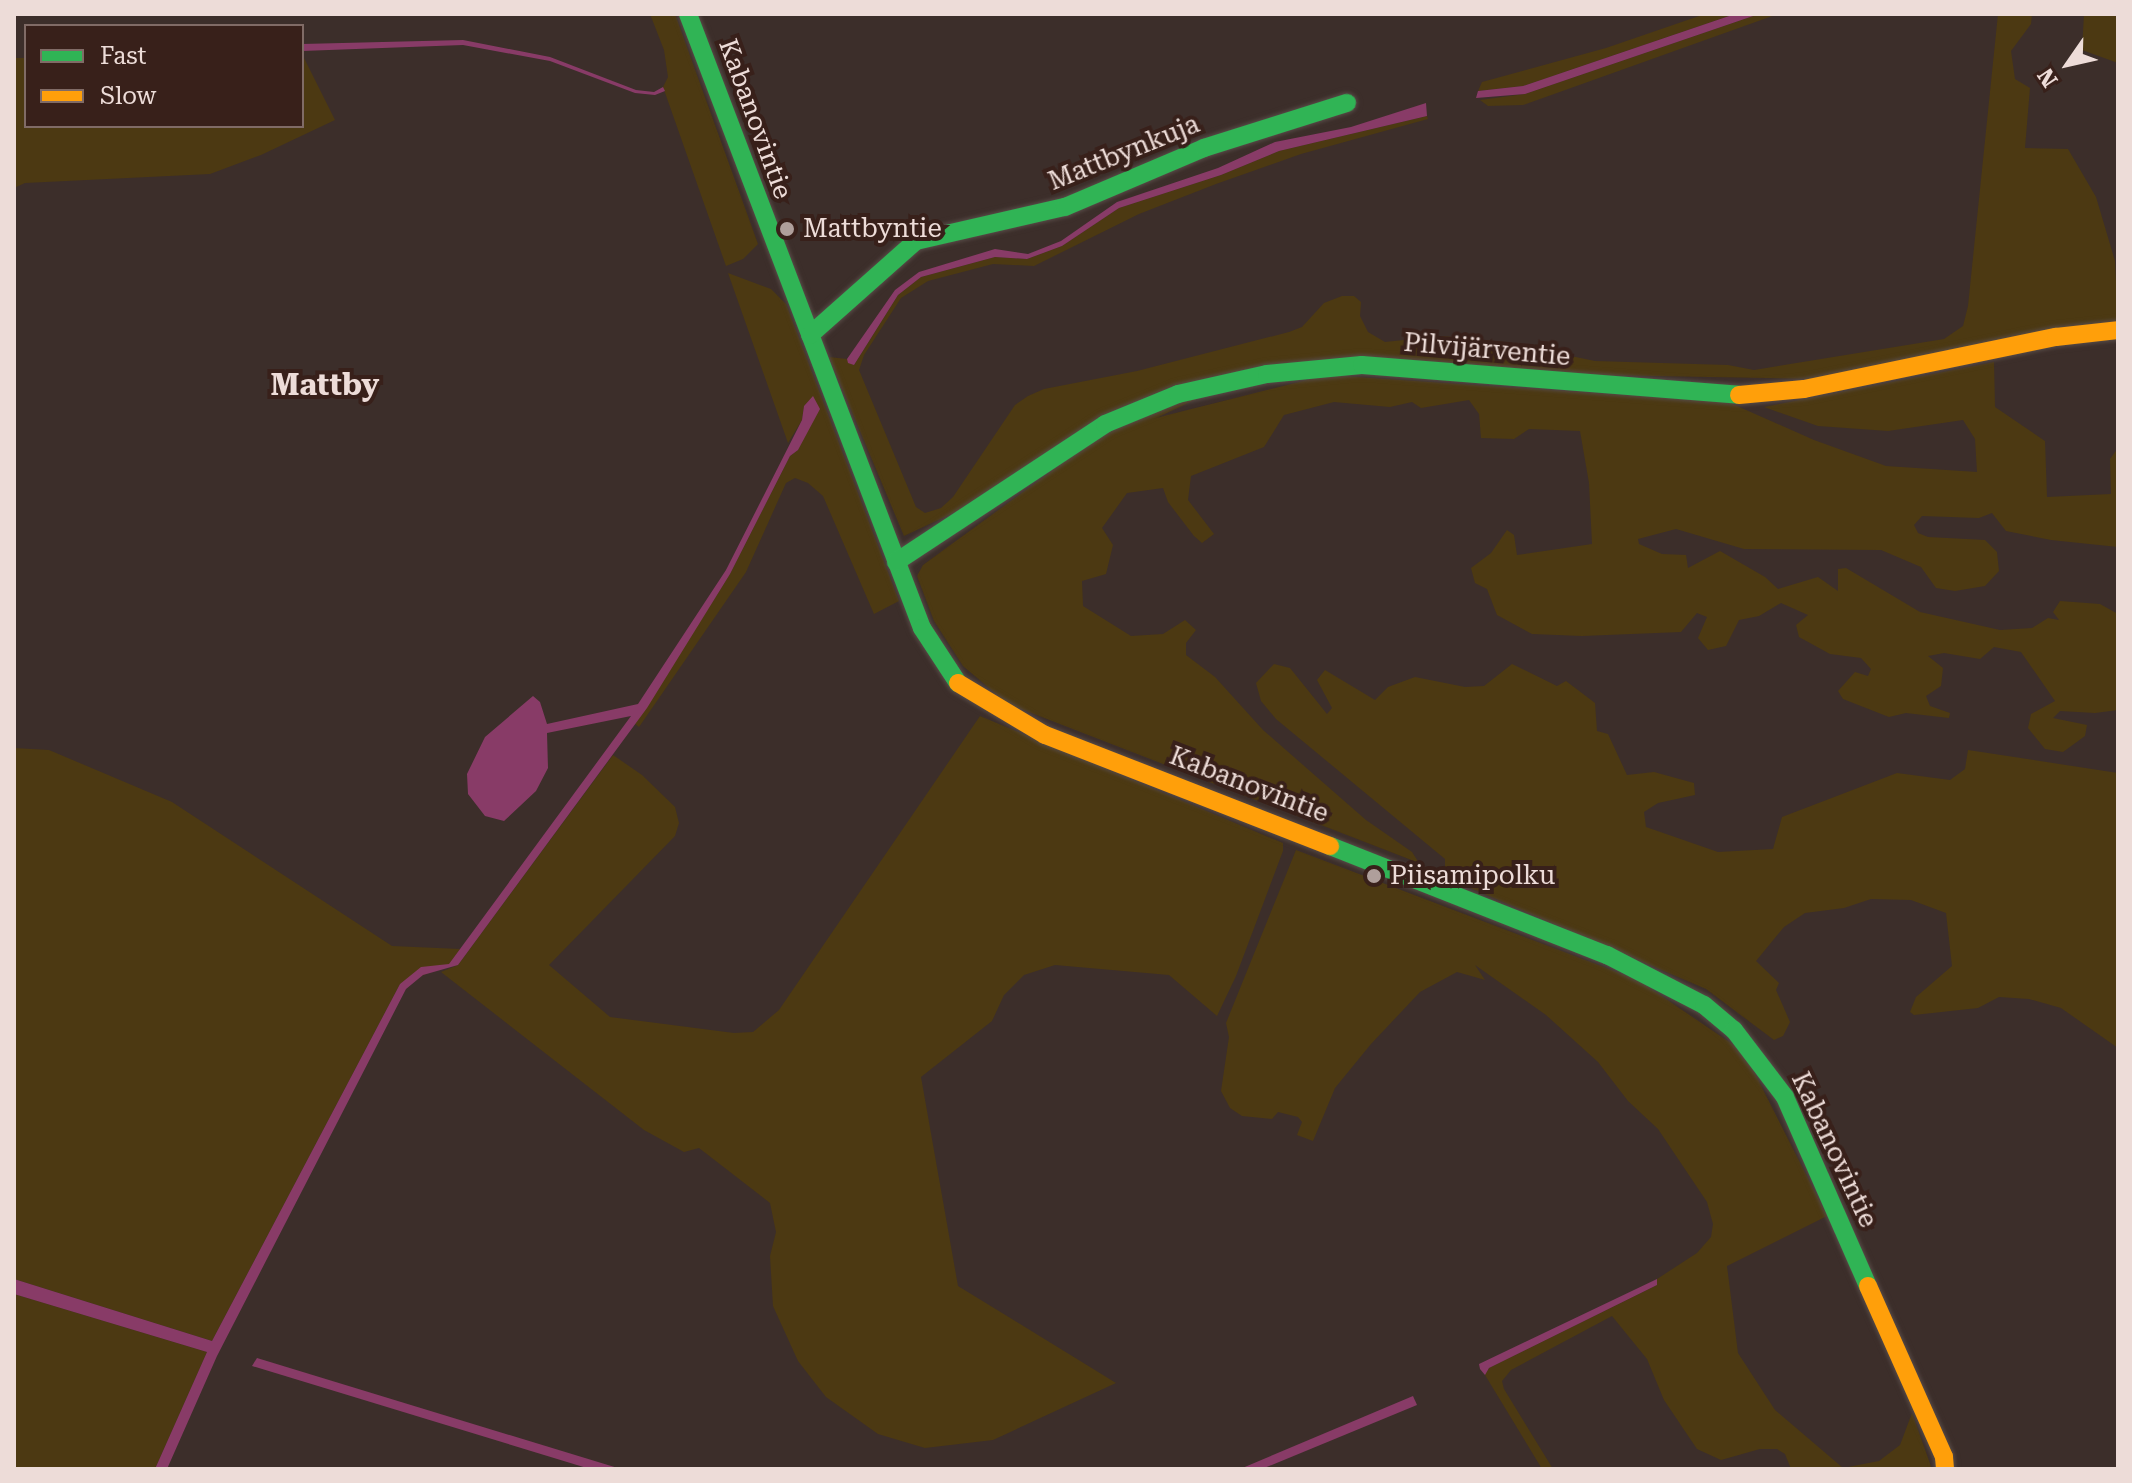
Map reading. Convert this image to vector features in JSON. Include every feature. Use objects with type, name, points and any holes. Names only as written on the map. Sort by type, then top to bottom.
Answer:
[{"type":"street","name":"Kabanovintie","points":[[688,14],[922,628],[961,687],[976,699],[1045,735],[1607,955],[1668,984],[1734,1030],[1785,1097],[1944,1457],[1945,1469]]},
{"type":"street","name":"Mattbynkuja","points":[[810,335],[916,241],[1065,207],[1204,148],[1347,103]]},
{"type":"street","name":"Pilvijärventie","points":[[896,562],[1105,424],[1178,394],[1267,374],[1362,365],[1737,395],[1804,389],[2056,337],[2118,330]]},
{"type":"shaded area","points":[[650,14],[675,14],[758,244],[743,259],[726,266],[663,87],[668,77],[664,50]]},
{"type":"shaded area","points":[[1705,14],[1735,14],[1523,86],[1478,91],[1482,82],[1606,48]]},
{"type":"shaded area","points":[[1735,14],[1759,14],[1525,94],[1476,98],[1478,91],[1523,86]]},
{"type":"shaded area","points":[[1759,14],[1778,14],[1523,105],[1488,106],[1480,100],[1525,94]]},
{"type":"shaded area","points":[[1998,14],[2032,14],[2031,24],[2011,51],[2015,79],[2030,88],[2025,148],[2068,149],[2096,197],[2115,261],[2118,322],[1817,379],[1261,369],[904,536],[829,357],[847,359],[854,365],[898,295],[921,277],[995,257],[1027,259],[1062,246],[1119,208],[1221,175],[1279,151],[1427,116],[1428,119],[1301,154],[1216,184],[1139,214],[1034,266],[993,264],[928,281],[901,298],[864,355],[859,370],[916,507],[925,513],[941,508],[953,497],[1015,405],[1028,396],[1044,389],[1137,371],[1289,332],[1302,327],[1324,303],[1342,296],[1354,296],[1361,302],[1360,316],[1368,332],[1385,342],[1442,336],[1504,342],[1595,361],[1728,365],[1754,370],[1944,339],[1963,326],[1968,306]]},
{"type":"shaded area","points":[[2084,14],[2118,14],[2118,63],[2082,50]]},
{"type":"shaded area","points":[[463,40],[550,57],[636,90],[654,92],[663,87],[665,91],[655,95],[635,93],[550,61],[463,45],[304,51],[304,44]]},
{"type":"shaded area","points":[[14,58],[24,58],[24,128],[304,128],[304,58],[335,120],[261,155],[210,174],[25,183],[14,188]]},
{"type":"shaded area","points":[[1426,103],[1427,116],[1279,151],[1221,175],[1119,208],[1062,246],[1027,259],[995,257],[921,277],[898,295],[854,365],[848,363],[847,359],[895,290],[919,272],[995,249],[1028,254],[1061,241],[1117,202],[1218,168],[1275,142],[1351,127]]},
{"type":"shaded area","points":[[728,273],[771,289],[786,304],[899,601],[874,614],[823,496],[808,483],[795,478],[786,483],[746,572],[639,727],[635,724],[730,574],[790,456],[798,450],[817,405],[813,397],[804,406],[802,420],[788,443]]},
{"type":"shaded area","points":[[1994,362],[1995,407],[2045,441],[2047,497],[2111,494],[2110,459],[2118,448],[2118,547],[2051,540],[2006,531],[1992,513],[1979,518],[1922,516],[1914,525],[1918,533],[1928,537],[1985,540],[1997,552],[1999,571],[1985,586],[1955,591],[1936,588],[1921,567],[1881,550],[1744,549],[1676,529],[1638,539],[1639,544],[1662,554],[1686,555],[1688,568],[1720,551],[1765,577],[1778,589],[1818,577],[1838,591],[1838,569],[1846,568],[1920,612],[2000,630],[2032,628],[2048,618],[2059,620],[2053,612],[2060,601],[2100,604],[2118,614],[2118,710],[2095,713],[2060,711],[2053,718],[2087,725],[2085,736],[2063,752],[2045,749],[2028,728],[2031,714],[2055,701],[2021,652],[1994,647],[1980,659],[1944,653],[1928,656],[1943,668],[1941,686],[1926,696],[1930,706],[1950,713],[1949,718],[1906,713],[1889,717],[1843,699],[1838,691],[1855,672],[1868,676],[1871,669],[1861,658],[1830,654],[1799,637],[1796,625],[1808,615],[1781,603],[1759,616],[1739,620],[1726,646],[1708,650],[1698,638],[1707,617],[1697,613],[1681,632],[1582,636],[1532,634],[1497,615],[1487,589],[1475,583],[1471,568],[1491,553],[1507,530],[1514,535],[1517,555],[1592,544],[1589,483],[1580,431],[1529,429],[1514,439],[1481,438],[1479,414],[1469,400],[1421,408],[1412,402],[1390,407],[1334,402],[1284,415],[1264,447],[1191,476],[1188,500],[1214,534],[1202,543],[1194,536],[1168,502],[1163,488],[1127,493],[1102,528],[1113,545],[1106,574],[1082,581],[1083,606],[1131,636],[1163,634],[1185,620],[1196,630],[1186,643],[1186,655],[1215,677],[1263,730],[1366,820],[1412,852],[1419,863],[1008,704],[963,666],[934,621],[917,576],[923,565],[1108,430],[1327,375],[1728,402],[1814,440],[1886,466],[1977,472],[1975,439],[1963,420],[1888,431],[1818,426],[1764,407]]},
{"type":"shaded area","points":[[813,396],[820,409],[798,450],[790,456],[730,574],[647,708],[458,965],[423,975],[406,989],[217,1356],[167,1469],[155,1469],[207,1352],[14,1294],[14,1279],[212,1341],[400,984],[421,967],[449,964],[631,716],[547,733],[548,768],[536,791],[504,821],[485,816],[468,794],[467,774],[485,737],[533,696],[540,702],[547,724],[638,704],[726,570],[802,420],[804,406]]},
{"type":"shaded area","points":[[1274,664],[1290,668],[1327,714],[1332,708],[1317,680],[1325,670],[1375,700],[1388,687],[1415,677],[1465,687],[1484,686],[1512,664],[1557,686],[1566,681],[1595,703],[1597,731],[1608,734],[1627,775],[1654,772],[1694,783],[1695,795],[1658,803],[1644,812],[1646,827],[1718,852],[1773,849],[1782,817],[1897,773],[1950,780],[1965,769],[1968,750],[2118,773],[2118,1048],[2061,1008],[2029,999],[1999,997],[1978,1008],[1914,1015],[1910,1012],[1916,997],[1952,966],[1946,913],[1911,900],[1871,899],[1844,908],[1805,913],[1784,927],[1756,961],[1779,983],[1776,990],[1790,1022],[1783,1036],[1774,1040],[1706,989],[1461,884],[1445,868],[1445,859],[1276,719],[1261,701],[1256,683]]},
{"type":"shaded area","points":[[980,716],[1283,843],[1283,851],[1236,976],[1217,1016],[1169,975],[1055,965],[1024,975],[1004,995],[992,1021],[921,1077],[958,1286],[1116,1383],[993,1440],[925,1448],[878,1434],[826,1397],[798,1361],[773,1306],[770,1256],[776,1232],[770,1203],[699,1148],[684,1152],[644,1130],[441,972],[458,965],[613,755],[642,775],[675,807],[679,823],[675,836],[549,965],[610,1017],[734,1033],[753,1032],[779,1010]]},
{"type":"shaded area","points":[[14,748],[49,750],[172,802],[392,946],[460,949],[449,965],[400,984],[212,1341],[14,1279]]},
{"type":"shaded area","points":[[1296,850],[1638,980],[1744,1052],[1827,1216],[1727,1266],[1738,1353],[1775,1410],[1843,1468],[1879,1461],[1900,1445],[1912,1413],[1932,1469],[1791,1469],[1785,1454],[1777,1449],[1760,1449],[1721,1460],[1697,1449],[1664,1400],[1647,1359],[1612,1316],[1511,1370],[1502,1381],[1553,1469],[1542,1469],[1485,1375],[1489,1368],[1657,1285],[1657,1279],[1697,1253],[1711,1237],[1713,1224],[1707,1202],[1658,1129],[1628,1101],[1598,1062],[1546,1015],[1475,965],[1485,980],[1457,972],[1420,992],[1371,1044],[1335,1088],[1313,1141],[1297,1135],[1302,1122],[1298,1117],[1278,1112],[1272,1119],[1242,1116],[1230,1108],[1221,1091],[1229,1037],[1226,1023]]},
{"type":"shaded area","points":[[1657,1279],[1657,1285],[1489,1368],[1485,1375],[1480,1369],[1479,1364]]},
{"type":"shaded area","points":[[14,1294],[207,1352],[155,1469],[14,1469]]},
{"type":"shaded area","points":[[257,1358],[621,1469],[590,1469],[252,1366]]},
{"type":"shaded area","points":[[1413,1396],[1417,1405],[1262,1469],[1240,1469]]},
{"type":"traffic: fast","points":[[688,14],[922,628],[958,683]]},
{"type":"traffic: fast","points":[[810,335],[916,241],[1065,207],[1204,148],[1347,103]]},
{"type":"traffic: fast","points":[[896,562],[1105,424],[1178,394],[1267,374],[1362,365],[1739,395]]},
{"type":"traffic: fast","points":[[1330,846],[1607,955],[1704,1005],[1734,1030],[1785,1097],[1868,1286]]},
{"type":"traffic: slow","points":[[1739,395],[1804,389],[2056,337],[2118,330]]},
{"type":"traffic: slow","points":[[958,683],[1045,735],[1330,846]]},
{"type":"traffic: slow","points":[[1868,1286],[1944,1457],[1945,1469]]},
{"type":"place","name":"Mattbyntie","points":[[787,229]]},
{"type":"place","name":"Piisamipolku","points":[[1374,876]]},
{"type":"district","name":"Mattby","points":[[325,385]]}]
